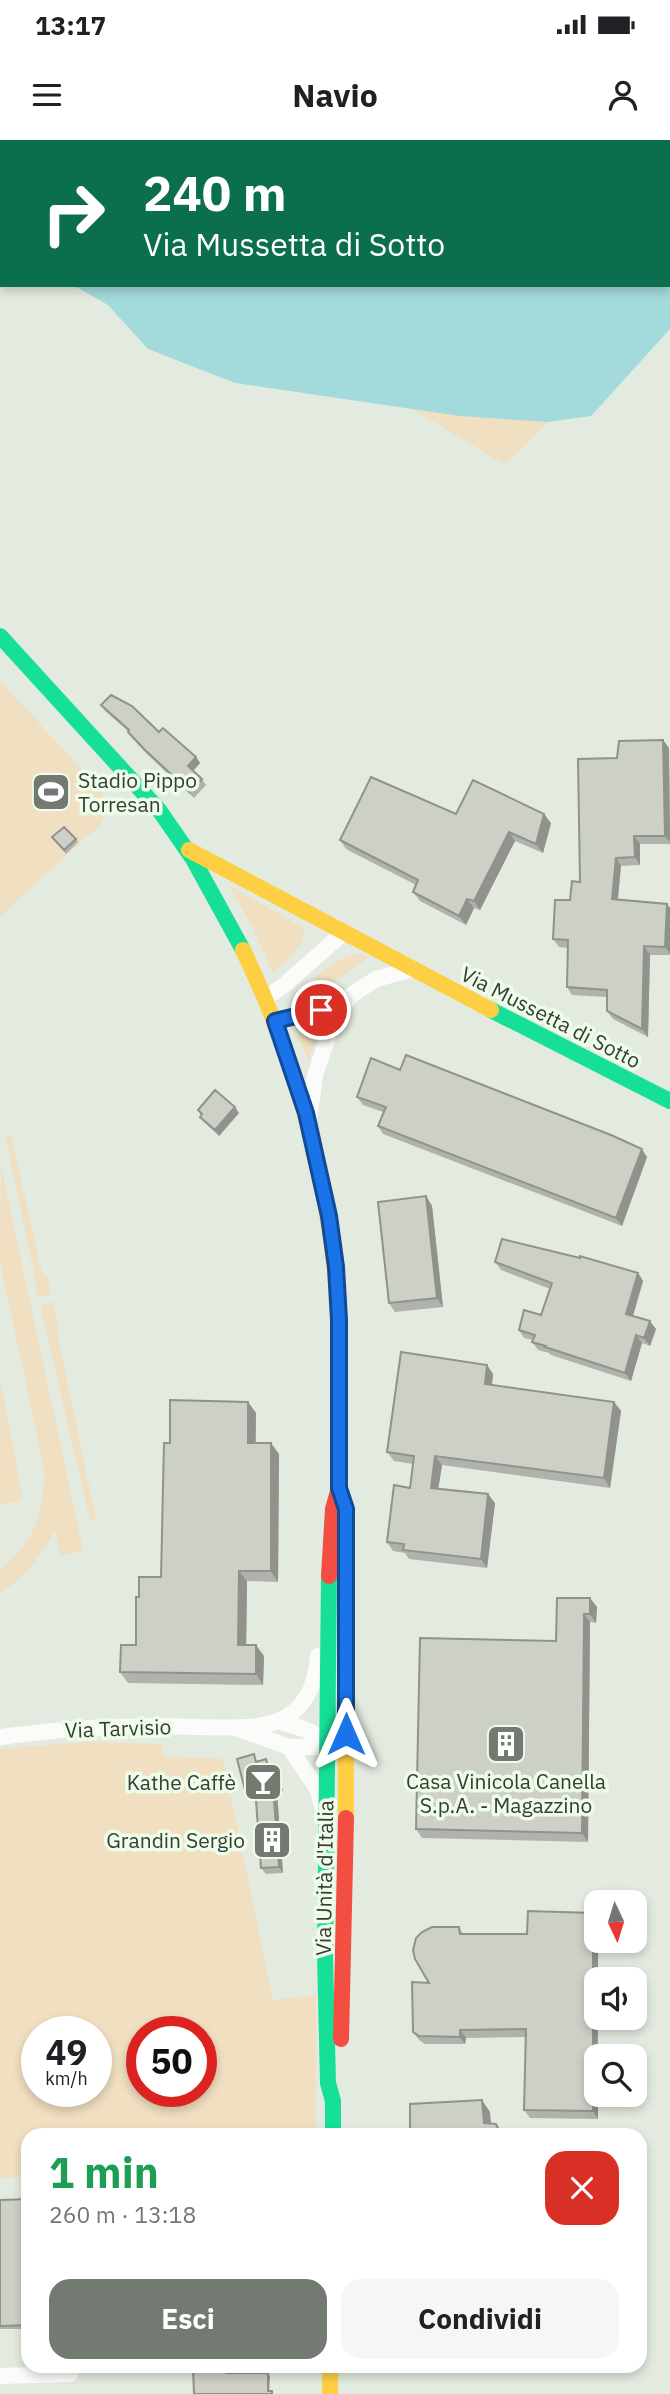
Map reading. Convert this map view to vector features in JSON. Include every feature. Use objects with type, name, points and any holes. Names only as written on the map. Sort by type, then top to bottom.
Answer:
[{"type":"main road","name":"Via Unità d'Italia","points":[[0,636],[147,795],[188,849],[242,946],[275,1021],[299,1086],[326,1199],[336,1267],[339,1341],[339,1488],[333,1509],[328,1589],[326,1819],[325,1956],[328,2083],[333,2101],[332,2128]]},
{"type":"main road","name":"Via Mussetta di Sotto","points":[[188,849],[413,970],[670,1101]]},
{"type":"main road","name":"Via Unità d'Italia","points":[[333,2101],[340,2082],[346,1751],[346,1509],[339,1488]]},
{"type":"main road","points":[[330,2373],[330,2394]]},
{"type":"street","points":[[265,998],[282,987],[343,933]]},
{"type":"street","points":[[275,1021],[321,1010],[376,979],[413,970]]},
{"type":"street","points":[[309,1124],[315,1074],[330,1031],[350,996]]},
{"type":"street","name":"Via Tarvisio","points":[[0,1737],[58,1730],[119,1727],[237,1728],[278,1721],[301,1704],[310,1692],[316,1676],[321,1608],[328,1589]]},
{"type":"street","points":[[278,1721],[346,1751]]},
{"type":"street","name":"Via Tarvisio","points":[[237,1728],[289,1747]]},
{"type":"street","points":[[289,1747],[316,1747],[346,1734]]},
{"type":"street","points":[[289,1747],[318,1790],[326,1819]]},
{"type":"street","points":[[0,2376],[70,2373]]},
{"type":"shaded area","points":[[412,409],[460,416],[547,422],[515,457],[502,463]]},
{"type":"shaded area","name":"Stadio Pippo Torresan","points":[[0,681],[97,785],[107,805],[100,825],[0,916]]},
{"type":"shaded area","points":[[228,885],[304,928],[304,935],[298,947],[273,974],[253,928]]},
{"type":"shaded area","points":[[360,954],[369,957],[337,980],[302,999],[307,987],[327,968]]},
{"type":"shaded area","points":[[318,1026],[320,1029],[308,1061],[297,1035]]},
{"type":"shaded area","points":[[11,1134],[41,1269],[48,1279],[51,1295],[37,1298],[5,1136]]},
{"type":"shaded area","points":[[1,1166],[83,1550],[60,1556],[55,1530],[32,1565],[0,1593],[0,1571],[29,1537],[39,1512],[44,1484],[44,1468],[0,1262]]},
{"type":"shaded area","points":[[53,1302],[96,1519],[90,1520],[40,1305]]},
{"type":"shaded area","points":[[0,1379],[23,1500],[0,1505]]},
{"type":"shaded area","points":[[87,1742],[162,1744],[162,1756],[223,1759],[273,2000],[316,1995],[316,2128],[21,2128],[21,2176],[0,2178],[0,1749]]},
{"type":"water","points":[[76,287],[670,287],[670,329],[591,416],[547,422],[460,416],[235,383],[148,349],[108,305]]},
{"type":"building","points":[[111,695],[132,706],[159,732],[163,728],[196,757],[188,766],[202,779],[190,792],[101,705]]},
{"type":"building","points":[[663,740],[665,836],[634,836],[635,857],[616,858],[612,899],[667,904],[665,947],[644,946],[642,1029],[607,1011],[607,990],[567,987],[568,940],[553,939],[555,900],[570,900],[572,881],[580,882],[578,759],[617,758],[619,741]]},
{"type":"building","points":[[371,777],[456,814],[473,780],[544,814],[536,844],[509,832],[474,901],[467,899],[459,916],[413,892],[418,880],[340,840]]},
{"type":"building","points":[[64,827],[76,839],[64,850],[52,837]]},
{"type":"building","points":[[406,1055],[642,1149],[616,1218],[378,1126],[386,1107],[357,1097],[371,1058],[400,1070]]},
{"type":"building","points":[[215,1090],[235,1107],[215,1130],[200,1117],[202,1114],[198,1110]]},
{"type":"building","points":[[426,1196],[437,1298],[389,1303],[378,1202]]},
{"type":"building","points":[[502,1239],[580,1256],[638,1273],[626,1314],[650,1321],[644,1338],[636,1335],[625,1373],[532,1342],[535,1335],[519,1330],[524,1310],[541,1315],[552,1283],[495,1262]]},
{"type":"building","points":[[401,1352],[487,1365],[485,1384],[614,1402],[604,1478],[435,1456],[431,1488],[488,1494],[481,1559],[403,1550],[404,1544],[387,1542],[394,1485],[410,1488],[414,1456],[387,1452]]},
{"type":"building","points":[[170,1400],[248,1402],[248,1443],[271,1443],[271,1571],[239,1571],[238,1645],[256,1645],[256,1674],[120,1672],[121,1645],[136,1645],[136,1597],[139,1597],[139,1577],[161,1577],[164,1443],[170,1443]]},
{"type":"building","name":"Casa Vinicola Canella S.p.A. - Magazzino","points":[[557,1598],[590,1598],[590,1614],[584,1614],[582,1833],[416,1829],[420,1638],[556,1641]]},
{"type":"building","points":[[254,1754],[256,1762],[266,1759],[268,1766],[273,1765],[279,1785],[273,1787],[279,1867],[261,1868],[255,1787],[245,1790],[237,1759]]},
{"type":"building","points":[[528,1911],[584,1913],[584,1953],[593,1953],[593,1967],[584,1967],[584,2030],[593,2030],[593,2044],[584,2044],[584,2107],[593,2107],[593,2111],[524,2110],[526,2029],[460,2030],[460,2037],[419,2036],[413,2032],[412,1982],[429,1983],[415,1959],[413,1950],[416,1938],[422,1932],[432,1927],[459,1927],[460,1934],[527,1934]]},
{"type":"building","points":[[482,2100],[484,2123],[496,2124],[498,2128],[410,2128],[410,2104]]},
{"type":"building","points":[[21,2199],[21,2325],[0,2326],[0,2200]]},
{"type":"building","points":[[193,2373],[268,2373],[268,2391],[272,2391],[272,2394],[194,2394]]},
{"type":"traffic: fast","points":[[0,636],[159,810],[193,859],[243,950]]},
{"type":"traffic: fast","points":[[491,1010],[670,1101]]},
{"type":"traffic: fast","points":[[329,1576],[325,1956],[328,2083],[333,2101],[333,2128]]},
{"type":"traffic: slow","points":[[189,850],[491,1010]]},
{"type":"traffic: slow","points":[[243,950],[283,1045],[312,1143],[332,1243],[340,1346]]},
{"type":"traffic: slow","points":[[345,1507],[346,1818]]},
{"type":"traffic: slow","points":[[330,2373],[330,2394]]},
{"type":"traffic: jam","points":[[329,1576],[333,1509],[339,1488],[340,1346]]},
{"type":"traffic: jam","points":[[341,2039],[346,1818]]},
{"type":"place","name":"Stadio Pippo Torresan","points":[[51,792]]},
{"type":"place","name":"Casa Vinicola Canella S.p.A. - Magazzino","points":[[506,1744]]},
{"type":"place","name":"Kathe Caffè","points":[[263,1782]]},
{"type":"place","name":"Grandin Sergio","points":[[272,1840]]},
{"type":"route","points":[[321,1010],[275,1021],[299,1086],[317,1157],[336,1267],[340,1360],[339,1488],[346,1509],[346,1734]]}]
